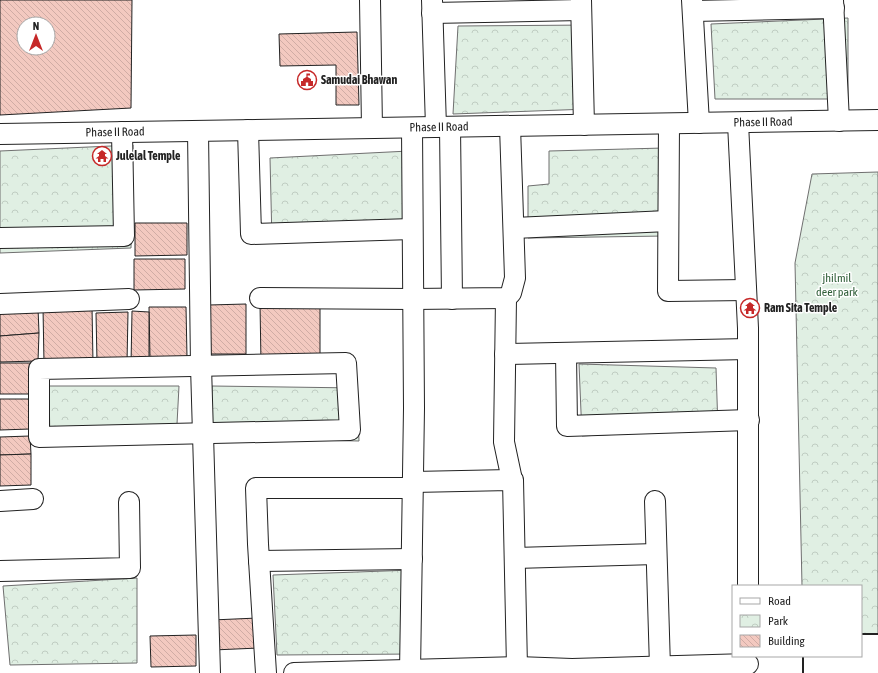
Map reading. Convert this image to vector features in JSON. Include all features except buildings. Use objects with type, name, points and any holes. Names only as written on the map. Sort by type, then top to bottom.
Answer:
[{"type":"street","points":[[370,0],[372,128]]},
{"type":"street","points":[[700,123],[693,6],[834,4],[839,121]]},
{"type":"street","points":[[452,299],[443,127],[432,6],[581,5],[584,125]]},
{"type":"street","name":"Phase II Road","points":[[0,134],[878,120]]},
{"type":"street","points":[[738,123],[748,349],[748,585]]},
{"type":"street","points":[[669,124],[668,291],[746,290]]},
{"type":"street","points":[[260,298],[506,298],[511,293],[515,278],[510,126]]},
{"type":"street","points":[[410,672],[413,485],[412,128]]},
{"type":"street","points":[[248,130],[251,234],[412,229]]},
{"type":"street","points":[[198,131],[201,366],[210,673]]},
{"type":"street","points":[[0,238],[124,236],[122,132]]},
{"type":"street","points":[[514,228],[668,221]]},
{"type":"street","points":[[506,298],[504,442],[512,480],[517,668]]},
{"type":"street","points":[[0,304],[129,299]]},
{"type":"street","points":[[505,354],[748,349]]},
{"type":"street","points":[[566,353],[567,426],[749,420]]},
{"type":"street","points":[[346,364],[350,430],[204,434],[39,437],[39,369],[346,364]]},
{"type":"street","points":[[266,673],[256,488],[413,485],[512,480]]},
{"type":"street","points":[[0,501],[33,499]]},
{"type":"street","points":[[655,501],[660,667]]},
{"type":"street","points":[[0,571],[130,568],[129,502]]},
{"type":"street","points":[[515,558],[656,554]]},
{"type":"street","points":[[259,561],[412,559]]},
{"type":"street","points":[[294,673],[410,672],[517,668],[572,669],[748,664]]},
{"type":"green space","points":[[848,18],[848,99],[715,99],[711,24]]},
{"type":"green space","points":[[591,25],[589,109],[453,114],[458,26]]},
{"type":"green space","points":[[133,145],[131,248],[0,253],[0,151]]},
{"type":"green space","points":[[664,148],[665,236],[528,238],[528,186],[549,184],[549,151]]},
{"type":"green space","points":[[409,151],[407,237],[272,242],[270,158]]},
{"type":"green space","name":"jhilmil deer park","points":[[878,172],[878,634],[862,634],[862,585],[802,585],[795,263],[812,174]]},
{"type":"green space","points":[[579,364],[716,368],[718,429],[582,436]]},
{"type":"green space","points":[[49,386],[179,386],[176,443],[50,446]]},
{"type":"green space","points":[[212,386],[357,388],[359,441],[209,438]]},
{"type":"green space","points":[[413,570],[413,654],[277,655],[273,575]]},
{"type":"green space","points":[[137,578],[137,663],[10,665],[3,586]]},
{"type":"wall","points":[[862,634],[878,634]]},
{"type":"wall","points":[[803,657],[803,673]]},
{"type":"place","name":"Samudai Bhawan","points":[[307,80]]},
{"type":"place","name":"Julelal Temple","points":[[102,156]]},
{"type":"place","name":"Ram Sita Temple","points":[[750,308]]}]
